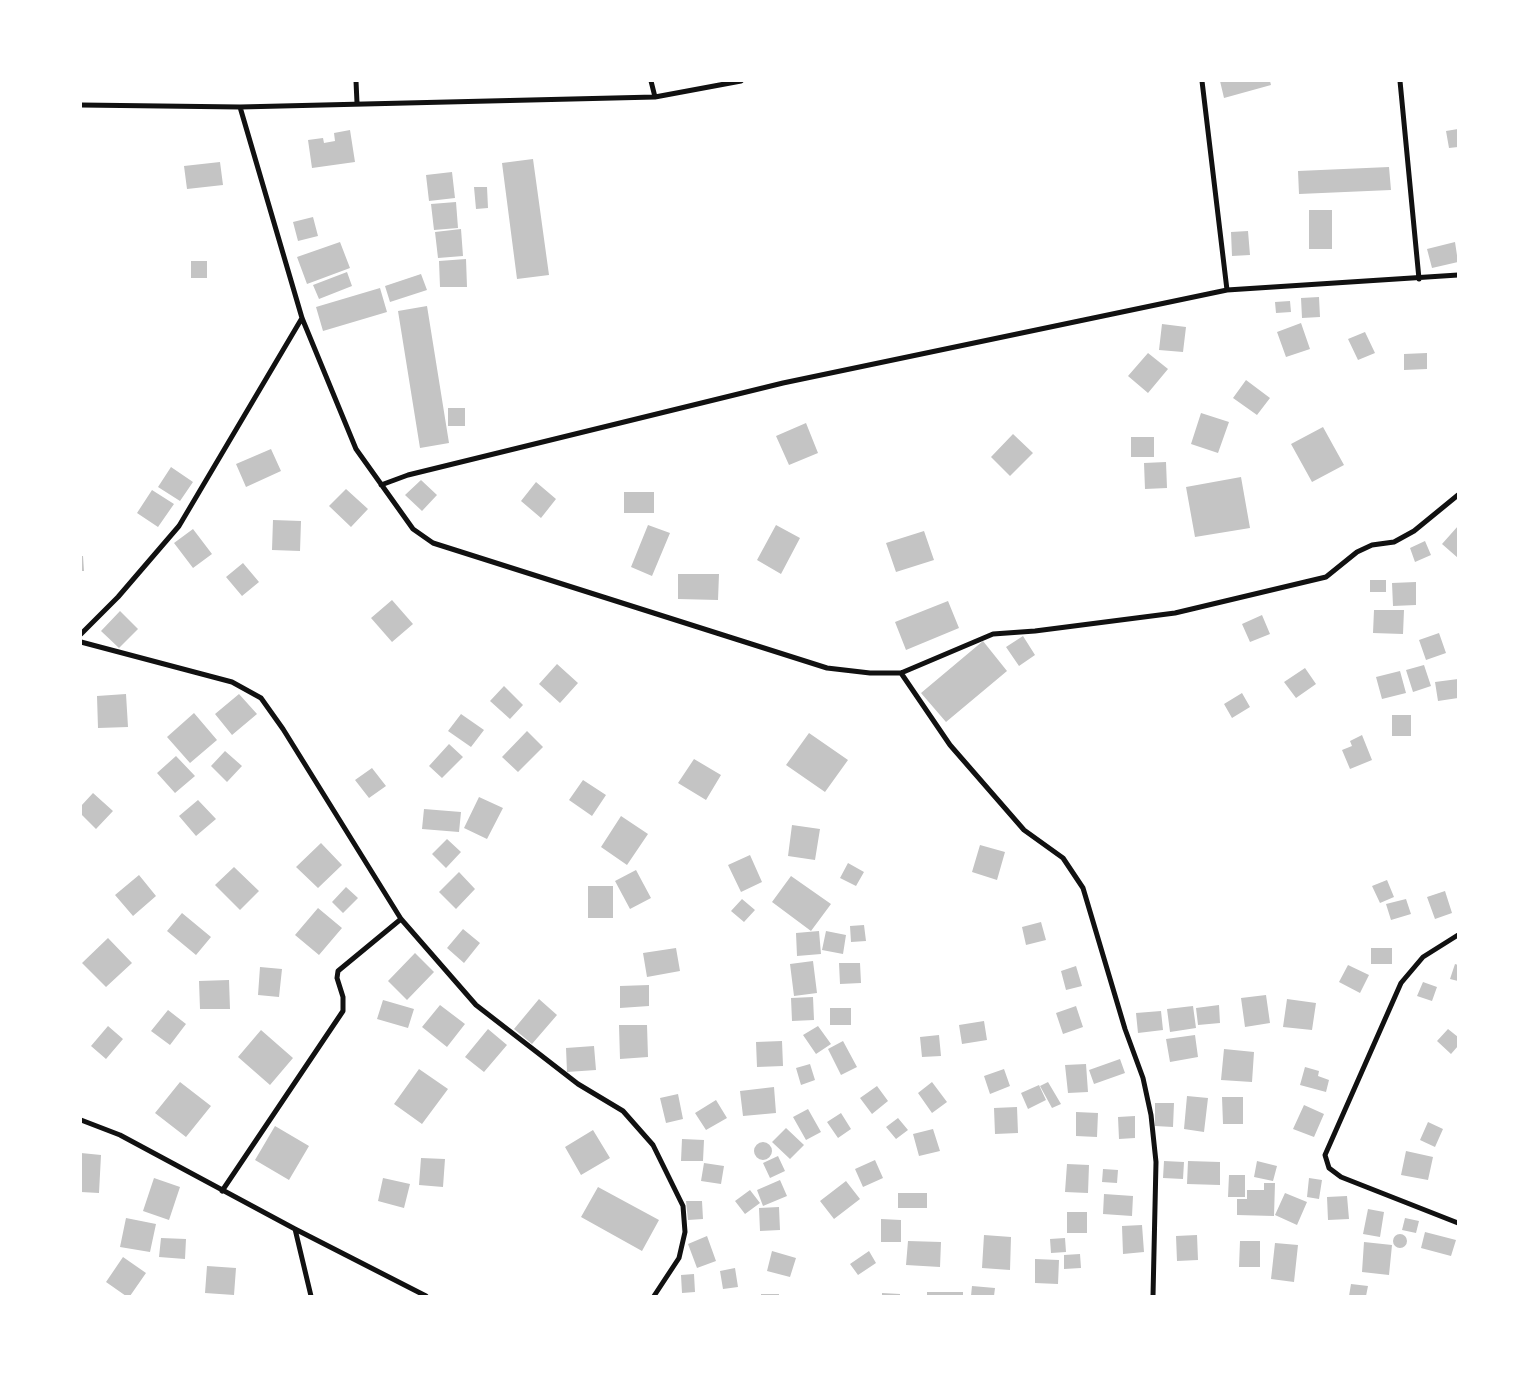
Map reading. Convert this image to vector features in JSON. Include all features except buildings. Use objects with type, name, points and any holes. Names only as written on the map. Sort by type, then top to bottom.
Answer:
[{"type":"street","points":[[356,81],[356,103]]},
{"type":"street","points":[[651,81],[656,97]]},
{"type":"street","points":[[81,104],[240,107],[656,97],[741,81]]},
{"type":"street","points":[[1202,81],[1228,290]]},
{"type":"street","points":[[1400,81],[1419,279]]},
{"type":"street","points":[[240,107],[302,318],[356,448],[414,528],[433,543],[827,668],[870,673],[901,673],[993,634],[1035,631],[1175,613],[1326,577],[1357,552],[1372,545],[1394,542],[1414,531],[1458,495]]},
{"type":"street","points":[[381,485],[408,475],[783,383],[1228,290],[1458,275]]},
{"type":"street","points":[[81,634],[118,597],[179,526],[302,318]]},
{"type":"street","points":[[81,642],[232,682],[261,698],[283,729],[401,919],[476,1005],[578,1084],[623,1111],[653,1145],[683,1206],[685,1232],[679,1258],[654,1296]]},
{"type":"street","points":[[901,673],[956,752],[1024,830],[1063,858],[1084,888],[1124,1029],[1142,1078],[1151,1115],[1156,1162],[1153,1296]]},
{"type":"street","points":[[222,1191],[343,1011],[343,997],[337,978],[338,971],[401,919]]},
{"type":"street","points":[[1458,935],[1423,957],[1401,983],[1325,1155],[1329,1168],[1341,1176],[1458,1223]]},
{"type":"street","points":[[81,1120],[120,1135],[222,1191],[426,1296]]},
{"type":"street","points":[[295,1229],[311,1296]]}]
